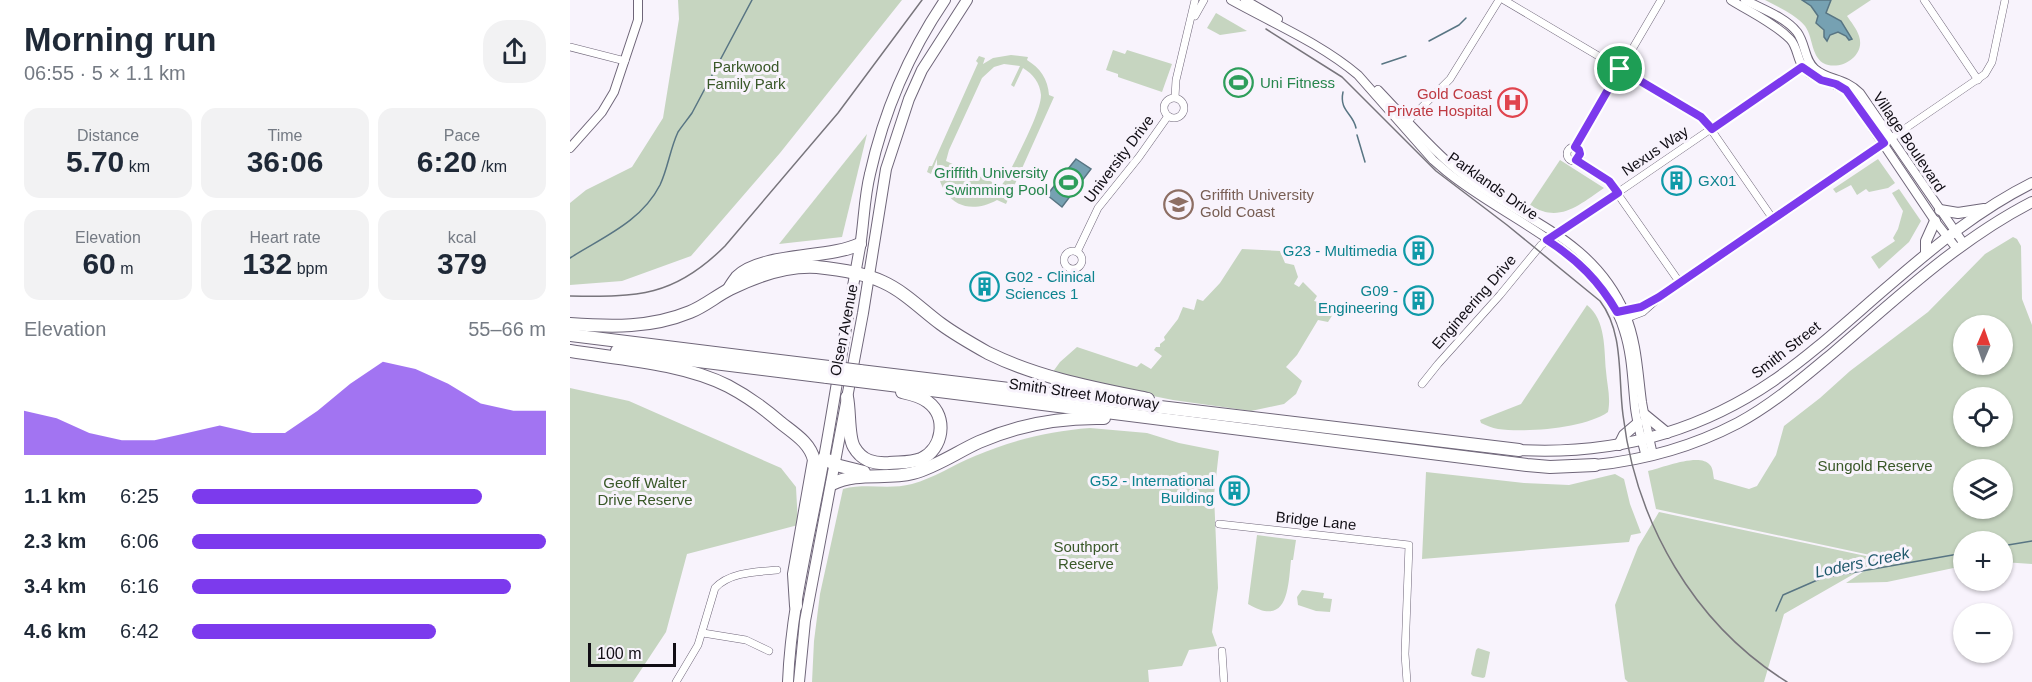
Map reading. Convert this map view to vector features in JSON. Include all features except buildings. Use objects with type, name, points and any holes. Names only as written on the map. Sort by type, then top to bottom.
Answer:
[{"type":"highway","points":[[728,290],[740,275],[764,265],[804,256],[848,250],[860,244]]},
{"type":"highway","points":[[570,324],[616,327],[655,323],[690,312],[728,290],[767,274],[793,268],[815,267],[869,277],[894,288],[948,329],[1004,360],[1056,379],[1157,401],[1184,410]]},
{"type":"highway","name":"Smith Street Motorway","points":[[570,335],[860,376],[1184,410],[1519,450]]},
{"type":"highway","name":"Smith Street Motorway","points":[[570,345],[828,372]]},
{"type":"highway","points":[[570,351],[678,370],[714,380],[757,404],[807,444],[814,460],[794,574],[796,606]]},
{"type":"highway","points":[[848,397],[851,441],[863,458],[881,463],[916,461],[928,455],[936,446],[940,435],[940,423],[936,412],[928,402],[908,394],[868,387],[860,376]]},
{"type":"highway","name":"Smith Street Motorway","points":[[860,376],[1129,416],[1527,465],[1562,467],[1595,465]]},
{"type":"highway","points":[[832,484],[843,478],[913,473],[980,442],[1031,426],[1077,418],[1129,416]]},
{"type":"highway","points":[[824,458],[836,465],[877,475]]},
{"type":"main road","name":"Olsen Avenue","points":[[788,682],[796,606],[824,458],[860,244],[869,176],[893,97],[911,55],[945,0]]},
{"type":"main road","name":"Olsen Avenue","points":[[799,682],[807,610],[836,465],[886,169],[897,130],[922,70],[967,0]]},
{"type":"main road","name":"Smith Street","points":[[1519,450],[1567,451],[1619,445],[1667,433],[1724,410],[1775,380],[1950,234],[2032,183]]},
{"type":"main road","name":"Smith Street","points":[[1595,465],[1650,456],[1688,445],[1718,433],[1767,405],[1960,247],[2032,202]]},
{"type":"main road","points":[[1940,210],[1958,213],[1987,209]]},
{"type":"main road","points":[[1926,253],[1926,241],[1935,221]]},
{"type":"main road","points":[[1619,445],[1624,435],[1641,419],[1667,433]]},
{"type":"street","points":[[570,148],[602,112],[614,93],[638,20],[638,0]]},
{"type":"street","points":[[1175,98],[1177,78],[1196,0]]},
{"type":"street","points":[[1190,27],[1204,0]]},
{"type":"street","name":"Parklands Drive","points":[[1231,0],[1344,63],[1459,172],[1556,234],[1580,251],[1599,269],[1622,316],[1650,456]]},
{"type":"street","name":"Parklands Drive","points":[[1245,0],[1342,55],[1365,75],[1433,160],[1454,178],[1583,266],[1603,288],[1622,316]]},
{"type":"street","points":[[1406,124],[1450,79],[1498,0]]},
{"type":"street","points":[[1504,0],[1701,117],[1712,129],[1773,219]]},
{"type":"street","points":[[1661,0],[1575,147],[1567,154],[1569,158],[1609,181],[1680,283]]},
{"type":"street","points":[[1731,0],[1791,40],[1805,65]]},
{"type":"street","points":[[1745,0],[1778,18],[1797,32],[1804,45],[1805,65]]},
{"type":"street","points":[[1924,0],[1978,80]]},
{"type":"street","points":[[1622,316],[1659,297],[1978,80],[1992,63],[2005,0]]},
{"type":"street","points":[[570,47],[625,61]]},
{"type":"street","name":"Nexus Way","points":[[1547,240],[1805,65]]},
{"type":"street","name":"Village Boulevard","points":[[1805,65],[1821,80],[1836,84],[1846,90],[1940,210],[1950,234]]},
{"type":"street","points":[[1175,98],[1183,103],[1184,109],[1178,117],[1168,116],[1164,111],[1164,104],[1169,99],[1175,98]]},
{"type":"street","name":"University Drive","points":[[1077,252],[1098,208],[1168,116]]},
{"type":"street","name":"Village Boulevard","points":[[1887,141],[1935,221],[1950,234],[1960,247]]},
{"type":"street","name":"Engineering Drive","points":[[1422,384],[1500,295],[1532,254],[1547,240]]},
{"type":"street","name":"Bridge Lane","points":[[1219,524],[1409,545],[1405,654],[1407,682]]},
{"type":"street","points":[[676,682],[691,660],[703,633],[712,595],[721,581],[747,573],[777,570]]},
{"type":"street","points":[[703,633],[746,640],[769,651]]},
{"type":"street","points":[[1222,651],[1224,682]]},
{"type":"green space","name":"Parkwood Family Park","points":[[678,0],[902,0],[780,153],[691,256],[622,281],[570,285],[570,203],[586,190],[632,167],[663,118],[679,19]]},
{"type":"green space","points":[[1765,0],[1871,0],[1847,16],[1859,36],[1859,50],[1844,64],[1823,63],[1814,51],[1805,26],[1791,14]]},
{"type":"green space","points":[[1216,13],[1247,31],[1220,35],[1207,28]]},
{"type":"green space","points":[[1113,50],[1125,54],[1127,50],[1172,64],[1162,92],[1118,77],[1118,74],[1106,70]]},
{"type":"green space","points":[[1011,55],[1028,57],[1027,60],[1039,70],[1045,79],[1049,95],[1054,97],[1006,204],[997,200],[973,207],[954,201],[946,193],[941,184],[937,159],[931,174],[927,172],[929,166],[932,166],[978,63],[976,61],[979,56],[985,58],[983,64],[993,58]],"holes":[[[1004,64],[1020,66],[1011,85],[1014,87],[1023,68],[1038,83],[1040,103],[1027,137],[1001,186],[946,161],[982,78],[994,67]]]},
{"type":"green space","points":[[867,134],[842,237],[779,244]]},
{"type":"green space","points":[[1878,159],[1895,183],[1888,188],[1869,192],[1866,189],[1857,195],[1851,185],[1836,193],[1833,189]]},
{"type":"green space","points":[[1560,160],[1604,188],[1569,210],[1550,213],[1530,205]]},
{"type":"green space","points":[[1899,189],[1921,221],[1909,242],[1879,269],[1871,257],[1895,241],[1893,238],[1903,211],[1892,193]]},
{"type":"green space","name":"Sungold Reserve","points":[[2013,237],[2017,239],[2021,246],[2022,299],[2032,325],[2032,564],[2013,563],[2013,531],[1953,531],[1953,568],[1887,582],[1846,583],[1884,558],[1656,509],[1648,471],[1680,462],[1705,461],[1711,466],[1714,479],[1749,489],[1757,486],[1776,455],[1784,426],[1850,371],[1928,312],[1985,254]]},
{"type":"green space","points":[[1242,249],[1280,251],[1285,263],[1294,265],[1298,277],[1294,284],[1299,287],[1303,282],[1317,296],[1314,301],[1330,305],[1335,311],[1328,322],[1318,320],[1297,355],[1286,367],[1302,381],[1296,394],[1284,404],[1251,411],[1173,400],[1093,384],[1052,373],[1060,362],[1077,347],[1137,367],[1141,363],[1151,369],[1162,356],[1154,350],[1160,347],[1165,340],[1164,337],[1178,319],[1183,307],[1194,310],[1197,299],[1203,301],[1220,283]]},
{"type":"green space","points":[[1587,305],[1598,319],[1603,335],[1609,396],[1608,412],[1585,422],[1539,430],[1498,429],[1481,423],[1480,420],[1521,404]]},
{"type":"green space","name":"Geoff Walter Drive Reserve","points":[[570,388],[629,401],[781,468],[796,487],[798,525],[687,554],[666,632],[633,682],[570,682]]},
{"type":"green space","name":"Southport Reserve","points":[[1090,428],[1147,433],[1179,443],[1219,451],[1214,495],[1218,588],[1212,632],[1217,646],[1189,650],[1182,666],[1148,670],[1149,682],[812,682],[820,594],[843,489],[912,484],[1003,445],[1060,431]]},
{"type":"green space","points":[[1426,472],[1524,483],[1569,485],[1615,474],[1624,479],[1641,533],[1631,535],[1629,542],[1422,559]]},
{"type":"green space","points":[[1659,512],[1880,559],[1784,614],[1764,682],[1628,682],[1625,679],[1615,605],[1638,547]]},
{"type":"green space","points":[[1257,535],[1296,540],[1287,593],[1278,608],[1271,611],[1261,610],[1248,604]]},
{"type":"green space","points":[[1302,590],[1324,593],[1323,598],[1332,599],[1330,612],[1316,611],[1298,605],[1297,597]]},
{"type":"green space","points":[[1478,648],[1490,652],[1483,678],[1471,674]]},
{"type":"water","points":[[1802,0],[1831,0],[1826,13],[1841,21],[1852,39],[1849,40],[1838,32],[1830,35],[1827,41],[1824,37],[1824,30],[1816,23],[1818,16],[1811,6]]},
{"type":"water","name":"Griffith University Swimming Pool","points":[[1076,159],[1091,169],[1062,207],[1047,195]]},
{"type":"waterway","points":[[570,258],[620,228],[643,209],[652,198],[663,179],[678,132],[692,113],[752,0]]},
{"type":"waterway","points":[[1429,41],[1459,25],[1466,18]]},
{"type":"waterway","points":[[1382,64],[1406,56]]},
{"type":"waterway","points":[[1343,92],[1343,104],[1356,128]]},
{"type":"waterway","points":[[1357,135],[1365,162]]},
{"type":"waterway","name":"Loders Creek","points":[[2013,544],[2032,541]]},
{"type":"waterway","name":"Loders Creek","points":[[1776,611],[1783,595],[1822,578],[1953,555]]},
{"type":"tram line","points":[[570,296],[616,296],[654,290],[689,275],[706,263],[725,246],[838,113],[922,0]]},
{"type":"tram line","points":[[1266,29],[1342,77],[1436,171],[1600,301],[1608,313],[1617,341],[1623,415],[1630,455],[1641,494],[1656,532],[1675,567],[1698,601],[1724,631],[1754,658],[1787,682]]},
{"type":"place","name":"Uni Fitness","points":[[1239,83]]},
{"type":"place","name":"Gold Coast Private Hospital","points":[[1513,103]]},
{"type":"place","name":"GX01","points":[[1677,181]]},
{"type":"place","name":"Griffith University Swimming Pool","points":[[1069,182]]},
{"type":"place","name":"Griffith University Gold Coast","points":[[1179,204]]},
{"type":"place","name":"G23 - Multimedia","points":[[1418,251]]},
{"type":"place","name":"G02 - Clinical Sciences 1","points":[[984,286]]},
{"type":"place","name":"G09 - Engineering","points":[[1419,300]]},
{"type":"place","name":"G52 - International Building","points":[[1235,490]]},
{"type":"route","points":[[1802,67],[1821,80],[1836,84],[1846,90],[1884,143],[1659,297],[1641,307],[1617,312],[1603,288],[1590,273],[1547,240],[1618,193],[1609,181],[1576,160],[1580,154],[1575,147],[1578,138],[1620,69],[1701,117],[1712,129],[1802,67]]}]
